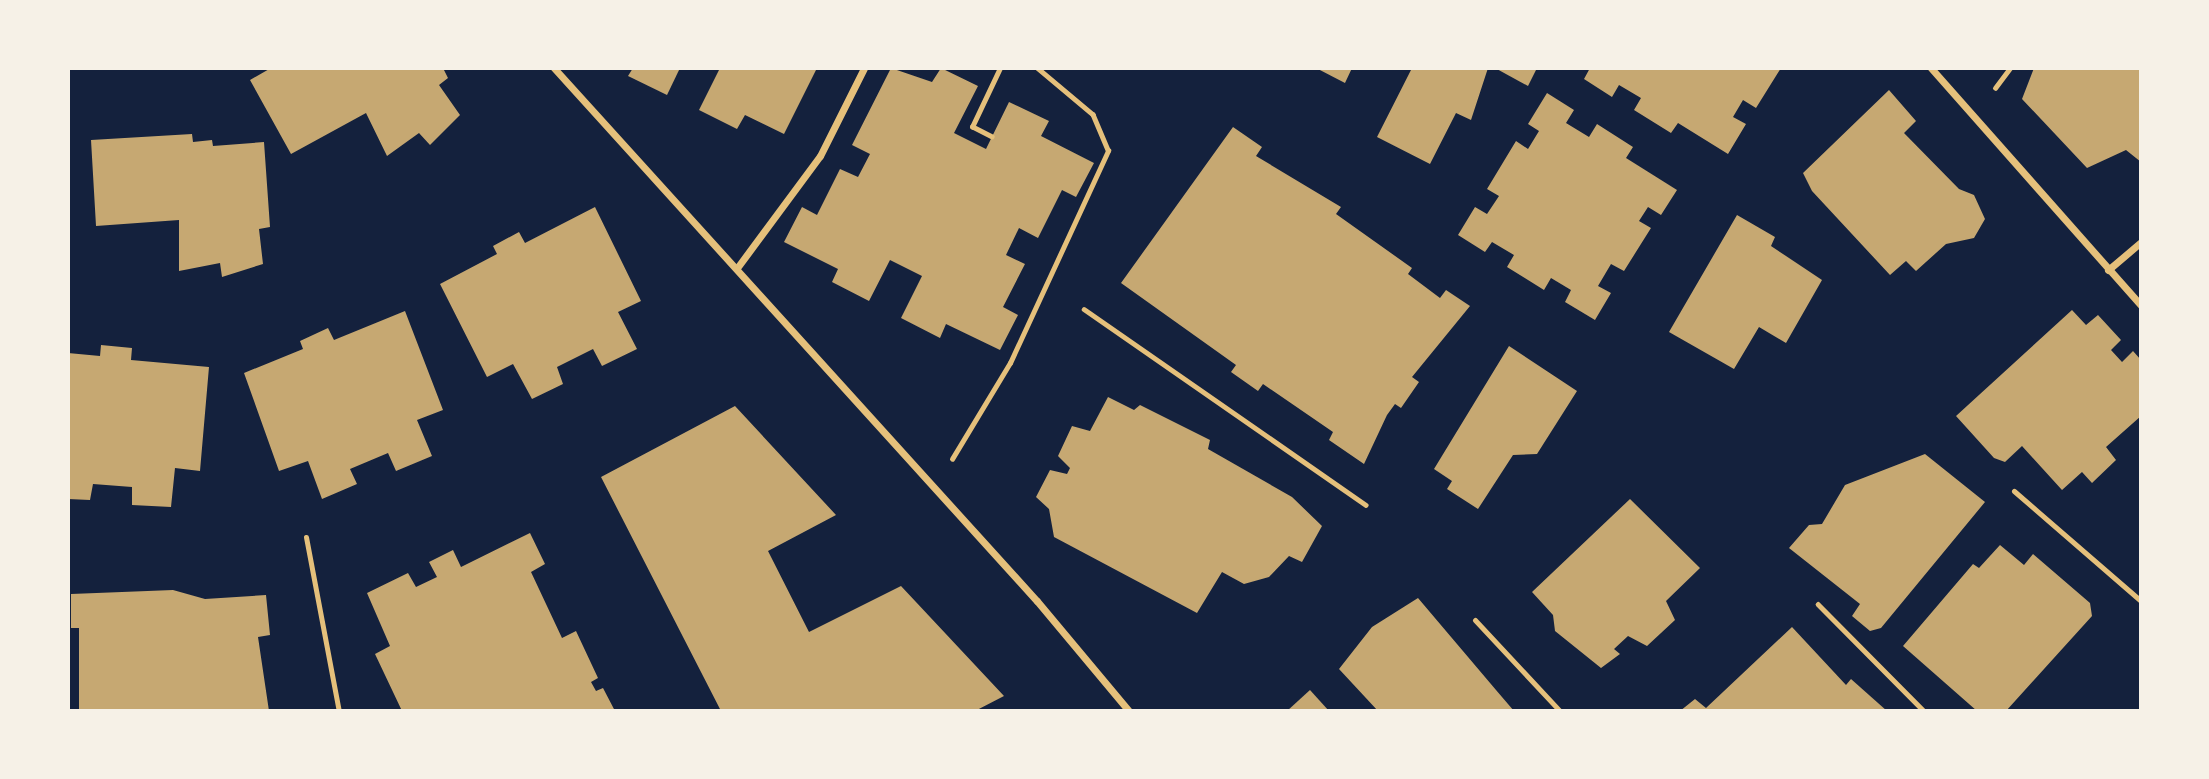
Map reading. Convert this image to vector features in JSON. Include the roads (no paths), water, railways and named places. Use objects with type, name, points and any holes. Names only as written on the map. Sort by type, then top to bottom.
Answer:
[{"type":"street","points":[[554,68],[737,268],[1127,710]]},
{"type":"street","points":[[737,268],[807,177],[864,68]]},
{"type":"street","points":[[1931,68],[2141,305]]},
{"type":"street","points":[[1940,76],[1945,68]]},
{"type":"street","points":[[2108,270],[2141,242]]},
{"type":"lane","points":[[2014,491],[2141,601]]},
{"type":"lane","points":[[306,537],[339,711]]},
{"type":"lane","points":[[1475,620],[1560,711]]}]
